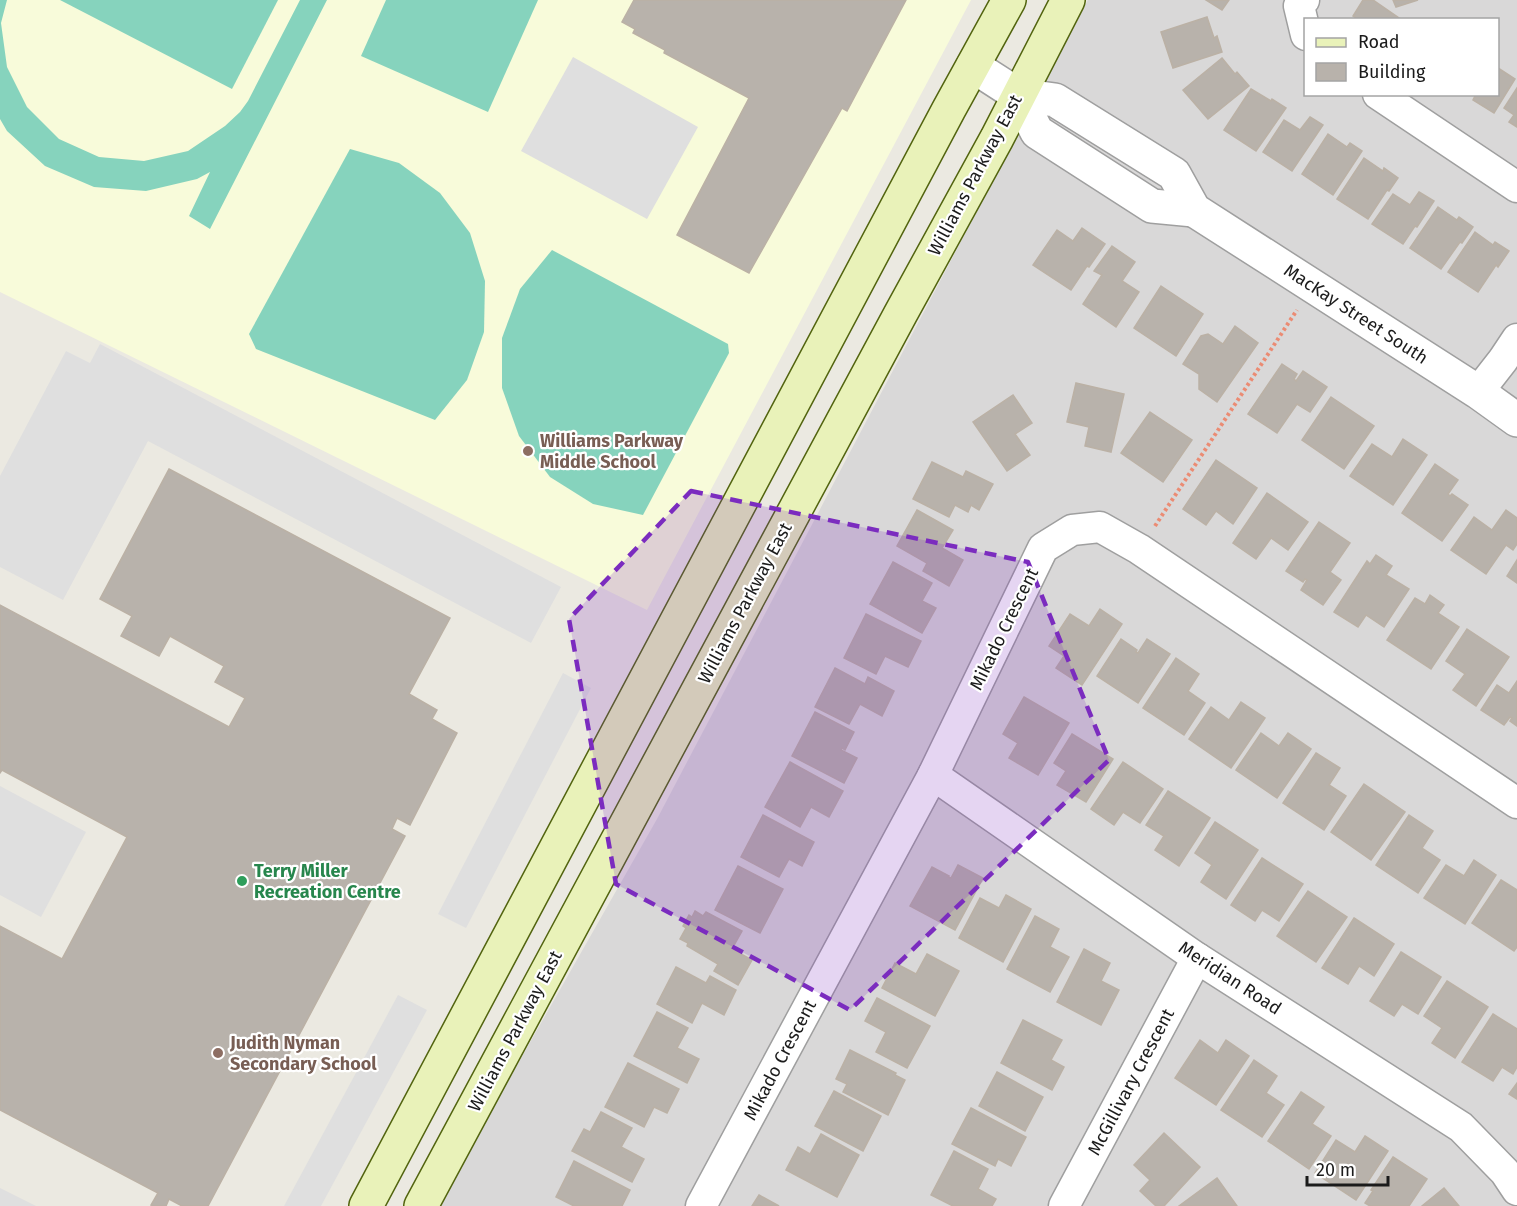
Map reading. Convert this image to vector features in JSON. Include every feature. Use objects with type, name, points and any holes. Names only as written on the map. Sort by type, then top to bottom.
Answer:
[{"type":"main road","points":[[366,1206],[1009,0]]},
{"type":"main road","name":"Williams Parkway East","points":[[421,1206],[997,138],[1068,0]]},
{"type":"street","points":[[1304,0],[1299,6],[1304,30]]},
{"type":"street","name":"MacKay Street South","points":[[973,66],[1018,95],[1055,100],[1174,174],[1194,210],[1478,392],[1517,420]]},
{"type":"street","points":[[1381,96],[1517,186]]},
{"type":"street","points":[[1478,392],[1517,339]]},
{"type":"street","name":"Mikado Crescent","points":[[701,1206],[933,775],[1043,548],[1072,530],[1100,527],[1139,549],[1517,803]]},
{"type":"street","name":"Meridian Road","points":[[933,775],[1197,958],[1461,1127],[1505,1172],[1517,1190]]},
{"type":"street","name":"McGillivary Crescent","points":[[1064,1206],[1197,958]]},
{"type":"path","points":[[1139,549],[1313,286]]},
{"type":"highlighted area","points":[[691,491],[1028,562],[1109,760],[850,1010],[616,884],[569,619]]},
{"type":"shaded area","name":"Williams Parkway Middle School","points":[[0,0],[971,0],[647,610],[0,292]]},
{"type":"shaded area","points":[[1088,0],[1517,0],[1517,1206],[437,1206],[657,819]]},
{"type":"shaded area","points":[[573,57],[698,127],[647,219],[521,151]]},
{"type":"shaded area","points":[[100,344],[561,587],[531,643],[148,441],[63,600],[0,567],[0,476],[66,351],[90,363]]},
{"type":"shaded area","points":[[563,673],[591,688],[466,928],[438,914]]},
{"type":"shaded area","points":[[0,786],[86,832],[41,917],[0,895]]},
{"type":"shaded area","points":[[398,995],[427,1010],[321,1206],[284,1206]]},
{"type":"shaded area","points":[[0,1188],[36,1206],[0,1206]]},
{"type":"green space","points":[[0,0],[7,0],[1,23],[7,67],[27,107],[59,139],[99,157],[144,161],[188,151],[225,126],[248,101],[300,0],[327,0],[210,229],[189,216],[210,172],[197,179],[146,191],[94,187],[45,166],[7,131],[0,119]]},
{"type":"green space","points":[[60,0],[278,0],[232,89]]},
{"type":"green space","points":[[386,0],[538,0],[488,112],[361,56]]},
{"type":"green space","points":[[350,149],[399,163],[440,193],[470,233],[485,281],[484,332],[467,380],[435,420],[256,349],[249,334]]},
{"type":"green space","points":[[552,250],[728,344],[729,353],[643,515],[593,504],[550,477],[519,436],[502,388],[502,338],[520,289]]},
{"type":"building","points":[[634,0],[906,0],[847,111],[842,108],[749,273],[677,235],[749,98],[664,53],[665,50],[633,33],[635,29],[622,22]]},
{"type":"building","points":[[1206,0],[1229,0],[1222,10]]},
{"type":"building","points":[[1363,0],[1373,0],[1399,18],[1356,18],[1353,16]]},
{"type":"building","points":[[1393,0],[1418,0],[1396,7]]},
{"type":"building","points":[[1207,17],[1214,38],[1217,36],[1222,52],[1173,68],[1161,32]]},
{"type":"building","points":[[1222,58],[1249,86],[1208,119],[1183,90]]},
{"type":"building","points":[[1499,69],[1515,79],[1494,113],[1473,100],[1475,96],[1499,96]]},
{"type":"building","points":[[1517,88],[1517,127],[1509,122],[1514,115],[1504,108]]},
{"type":"building","points":[[1251,89],[1286,108],[1256,151],[1224,130]]},
{"type":"building","points":[[1310,117],[1323,125],[1292,171],[1263,152],[1284,120],[1300,130]]},
{"type":"building","points":[[1328,134],[1347,147],[1350,143],[1362,151],[1333,195],[1302,174]]},
{"type":"building","points":[[1364,158],[1398,178],[1368,219],[1337,199]]},
{"type":"building","points":[[1419,192],[1434,201],[1403,244],[1372,224],[1393,194],[1410,205]]},
{"type":"building","points":[[1438,207],[1457,220],[1459,217],[1473,227],[1441,269],[1410,248]]},
{"type":"building","points":[[1082,228],[1105,244],[1071,290],[1033,265],[1057,230],[1073,241]]},
{"type":"building","points":[[1475,232],[1493,245],[1495,242],[1509,251],[1498,267],[1496,265],[1478,292],[1448,272]]},
{"type":"building","points":[[1112,246],[1135,262],[1122,281],[1139,292],[1116,327],[1083,304],[1102,275],[1094,271]]},
{"type":"building","points":[[1161,286],[1203,314],[1176,356],[1134,328]]},
{"type":"building","points":[[1235,326],[1258,343],[1217,402],[1199,389],[1199,374],[1183,364],[1201,336],[1208,334],[1223,344]]},
{"type":"building","points":[[1282,364],[1297,374],[1294,379],[1296,381],[1303,371],[1327,387],[1310,412],[1297,404],[1277,433],[1248,414]]},
{"type":"building","points":[[1076,383],[1124,394],[1111,452],[1085,446],[1089,427],[1067,422]]},
{"type":"building","points":[[1013,395],[1032,423],[1015,434],[1030,455],[1007,471],[973,422]]},
{"type":"building","points":[[1331,397],[1374,426],[1344,469],[1302,440]]},
{"type":"building","points":[[1150,412],[1192,440],[1163,482],[1121,453]]},
{"type":"building","points":[[1403,439],[1427,455],[1393,505],[1350,476],[1372,444],[1392,457]]},
{"type":"building","points":[[1216,460],[1257,488],[1233,524],[1216,511],[1206,525],[1183,509]]},
{"type":"building","points":[[932,462],[963,477],[966,471],[993,484],[979,510],[971,505],[968,512],[955,505],[949,517],[913,499]]},
{"type":"building","points":[[1435,464],[1458,480],[1448,494],[1450,496],[1452,494],[1468,505],[1442,541],[1402,513]]},
{"type":"building","name":"Terry Miller Recreation Centre","points":[[169,469],[450,618],[409,694],[437,710],[432,719],[457,733],[410,825],[397,818],[392,829],[405,836],[208,1206],[182,1206],[169,1199],[166,1206],[151,1205],[158,1193],[0,1110],[0,926],[62,959],[127,837],[2,770],[0,773],[0,605],[229,727],[245,698],[215,682],[224,666],[170,636],[159,656],[121,636],[132,616],[100,599]]},
{"type":"building","points":[[1267,493],[1308,522],[1288,550],[1271,538],[1256,559],[1233,543]]},
{"type":"building","points":[[917,510],[953,530],[942,548],[963,560],[949,586],[923,571],[927,563],[897,546]]},
{"type":"building","points":[[1506,510],[1517,518],[1517,544],[1513,550],[1506,545],[1486,574],[1451,550],[1474,517],[1492,530]]},
{"type":"building","points":[[1319,522],[1350,543],[1330,572],[1341,580],[1323,605],[1301,590],[1307,580],[1303,582],[1286,571]]},
{"type":"building","points":[[1376,555],[1392,566],[1386,575],[1409,589],[1384,627],[1366,615],[1358,627],[1334,612],[1367,561],[1370,564]]},
{"type":"building","points":[[1517,560],[1517,583],[1507,576]]},
{"type":"building","points":[[893,562],[932,583],[922,601],[936,608],[922,633],[870,604]]},
{"type":"building","points":[[1430,595],[1444,605],[1438,613],[1459,627],[1431,669],[1387,640],[1415,598],[1425,604]]},
{"type":"building","points":[[1100,609],[1122,624],[1082,685],[1056,668],[1064,656],[1049,646],[1070,614],[1089,626]]},
{"type":"building","points":[[866,614],[921,641],[908,667],[885,656],[876,674],[844,658]]},
{"type":"building","points":[[1467,629],[1509,657],[1476,706],[1453,690],[1465,674],[1446,661]]},
{"type":"building","points":[[1121,639],[1138,653],[1147,639],[1170,654],[1138,703],[1097,676]]},
{"type":"building","points":[[1176,658],[1199,674],[1188,691],[1205,703],[1184,735],[1143,708]]},
{"type":"building","points":[[835,668],[865,684],[868,677],[894,691],[882,716],[860,704],[849,724],[815,707]]},
{"type":"building","points":[[1517,681],[1517,726],[1510,721],[1512,718],[1510,717],[1504,725],[1481,710],[1497,685],[1509,693]]},
{"type":"building","points":[[1024,697],[1069,723],[1038,775],[1009,758],[1018,743],[1003,734]]},
{"type":"building","points":[[1241,702],[1265,718],[1231,768],[1189,739],[1211,707],[1229,720]]},
{"type":"building","points":[[815,712],[854,732],[845,750],[842,748],[841,750],[857,758],[844,783],[792,756]]},
{"type":"building","points":[[1261,733],[1279,746],[1288,733],[1311,749],[1277,798],[1236,770]]},
{"type":"building","points":[[1072,734],[1113,759],[1086,802],[1057,785],[1066,771],[1054,763]]},
{"type":"building","points":[[1316,753],[1340,768],[1329,785],[1346,796],[1324,830],[1283,803]]},
{"type":"building","points":[[790,762],[843,791],[829,817],[811,807],[800,827],[765,807]]},
{"type":"building","points":[[1123,762],[1163,789],[1140,823],[1123,812],[1114,825],[1091,809]]},
{"type":"building","points":[[1364,784],[1405,812],[1371,860],[1331,832]]},
{"type":"building","points":[[1168,791],[1210,818],[1179,866],[1155,850],[1164,836],[1146,825]]},
{"type":"building","points":[[763,815],[814,842],[802,866],[789,859],[779,877],[741,857]]},
{"type":"building","points":[[1409,815],[1433,831],[1422,848],[1440,860],[1418,893],[1376,865]]},
{"type":"building","points":[[1215,822],[1258,850],[1226,899],[1201,882],[1212,865],[1195,853]]},
{"type":"building","points":[[1262,858],[1303,884],[1279,921],[1262,910],[1255,921],[1231,905]]},
{"type":"building","points":[[1474,860],[1496,875],[1465,924],[1424,898],[1446,865],[1464,876]]},
{"type":"building","points":[[958,865],[983,878],[955,930],[910,906],[932,867],[951,878]]},
{"type":"building","points":[[738,866],[783,889],[760,933],[715,910]]},
{"type":"building","points":[[1501,880],[1517,890],[1517,947],[1514,951],[1472,923]]},
{"type":"building","points":[[1308,891],[1347,917],[1316,962],[1277,936]]},
{"type":"building","points":[[1006,895],[1031,909],[1003,962],[959,938],[980,898],[999,908]]},
{"type":"building","points":[[695,911],[703,916],[706,912],[742,931],[732,949],[752,960],[738,985],[714,971],[718,964],[687,946],[688,943],[680,939],[686,928],[683,926],[689,915],[692,917]]},
{"type":"building","points":[[1035,916],[1059,929],[1050,947],[1069,957],[1050,992],[1007,969]]},
{"type":"building","points":[[1354,918],[1394,944],[1374,976],[1359,966],[1348,984],[1322,968]]},
{"type":"building","points":[[1084,949],[1110,963],[1101,981],[1119,990],[1101,1025],[1057,1002]]},
{"type":"building","points":[[1401,952],[1441,977],[1418,1014],[1402,1004],[1394,1016],[1370,1001]]},
{"type":"building","points":[[927,954],[959,971],[935,1016],[882,988],[895,963],[916,974]]},
{"type":"building","points":[[676,967],[706,983],[710,976],[736,990],[724,1015],[702,1003],[692,1023],[657,1004]]},
{"type":"building","points":[[1447,981],[1488,1007],[1455,1058],[1432,1043],[1442,1028],[1424,1016]]},
{"type":"building","points":[[877,998],[930,1026],[907,1068],[876,1052],[886,1032],[865,1021]]},
{"type":"building","points":[[657,1012],[688,1028],[677,1048],[699,1059],[687,1083],[634,1056]]},
{"type":"building","points":[[1493,1014],[1517,1029],[1517,1067],[1513,1074],[1502,1067],[1493,1081],[1462,1062]]},
{"type":"building","points":[[1023,1020],[1062,1040],[1051,1060],[1064,1067],[1052,1090],[1001,1063]]},
{"type":"building","points":[[1200,1040],[1218,1053],[1226,1040],[1249,1056],[1216,1105],[1175,1078]]},
{"type":"building","points":[[850,1050],[896,1073],[895,1075],[905,1080],[888,1115],[843,1092],[847,1084],[836,1079]]},
{"type":"building","points":[[1254,1060],[1277,1076],[1266,1093],[1284,1105],[1262,1137],[1221,1110]]},
{"type":"building","points":[[628,1063],[679,1089],[667,1113],[654,1107],[644,1127],[605,1107]]},
{"type":"building","points":[[997,1072],[1043,1097],[1025,1131],[979,1106]]},
{"type":"building","points":[[1517,1083],[1517,1099],[1509,1094]]},
{"type":"building","points":[[834,1091],[881,1116],[863,1151],[815,1126]]},
{"type":"building","points":[[1301,1092],[1324,1107],[1312,1124],[1331,1136],[1309,1169],[1268,1141]]},
{"type":"building","points":[[971,1108],[1026,1137],[1011,1166],[998,1159],[995,1166],[952,1144]]},
{"type":"building","points":[[601,1112],[632,1128],[621,1147],[644,1159],[632,1182],[572,1151],[584,1129],[590,1132]]},
{"type":"building","points":[[1164,1133],[1200,1167],[1164,1206],[1156,1206],[1140,1191],[1150,1180],[1134,1165]]},
{"type":"building","points":[[821,1134],[859,1155],[837,1197],[786,1170],[798,1147],[810,1154]]},
{"type":"building","points":[[1365,1136],[1388,1151],[1356,1200],[1315,1173],[1336,1140],[1355,1152]]},
{"type":"building","points":[[954,1151],[988,1169],[978,1189],[996,1199],[992,1206],[953,1206],[931,1195]]},
{"type":"building","points":[[1393,1157],[1427,1179],[1409,1206],[1370,1206],[1365,1203],[1373,1191],[1371,1190]]},
{"type":"building","points":[[574,1161],[630,1190],[622,1206],[574,1206],[556,1197]]},
{"type":"building","points":[[1217,1178],[1237,1206],[1179,1206]]},
{"type":"building","points":[[1444,1188],[1459,1206],[1422,1206]]},
{"type":"building","points":[[759,1195],[779,1206],[752,1206]]},
{"type":"place","name":"Williams Parkway Middle School","points":[[528,451]]},
{"type":"place","name":"Terry Miller Recreation Centre","points":[[242,881]]},
{"type":"place","name":"Judith Nyman Secondary School","points":[[218,1053]]}]
